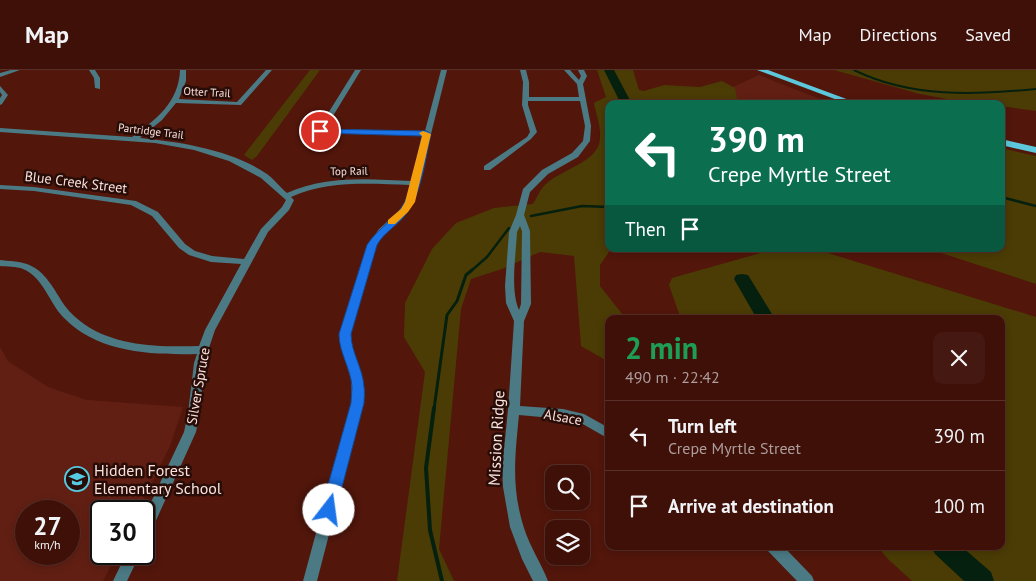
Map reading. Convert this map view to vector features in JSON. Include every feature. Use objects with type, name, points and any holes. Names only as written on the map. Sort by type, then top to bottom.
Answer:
[{"type":"main road","points":[[761,70],[845,100]]},
{"type":"main road","points":[[1005,143],[1036,150]]},
{"type":"street","points":[[0,75],[17,70]]},
{"type":"street","points":[[92,70],[98,78],[98,88]]},
{"type":"street","points":[[133,140],[164,114],[174,101],[182,86],[184,70]]},
{"type":"street","name":"Otter Trail","points":[[174,101],[239,104],[269,70]]},
{"type":"street","points":[[358,70],[320,131],[427,134]]},
{"type":"street","points":[[310,581],[357,403],[358,388],[355,373],[345,347],[345,334],[372,245],[382,231],[405,210],[410,202],[444,70]]},
{"type":"street","points":[[487,168],[529,138],[534,132],[527,115],[526,82],[523,70]]},
{"type":"street","points":[[567,70],[578,82]]},
{"type":"street","name":"Mission Ridge","points":[[520,321],[512,303],[510,286],[513,232],[520,215],[526,191],[546,172],[569,160],[584,146],[588,131],[583,97],[573,70]]},
{"type":"street","name":"Mission Ridge","points":[[578,82],[584,76],[581,70]]},
{"type":"street","points":[[0,88],[5,95],[0,103]]},
{"type":"street","points":[[526,97],[583,97]]},
{"type":"street","name":"Partridge Trail","points":[[0,130],[27,134],[95,136],[180,146],[230,158],[257,172],[286,196]]},
{"type":"street","name":"Top Rail","points":[[286,196],[308,187],[333,182],[415,183]]},
{"type":"street","name":"Blue Creek Street","points":[[0,188],[34,189],[133,203],[155,214],[182,246],[192,253],[211,259],[247,262]]},
{"type":"street","name":"Silver Spruce","points":[[155,507],[190,432],[194,413],[199,363],[210,330],[264,231],[289,204],[290,200],[286,196]]},
{"type":"street","name":"Mission Ridge","points":[[520,215],[526,231],[526,304],[520,321],[508,469],[511,507],[527,554],[541,581]]},
{"type":"street","points":[[512,250],[526,251]]},
{"type":"street","points":[[0,262],[26,267],[37,273],[44,280],[59,306],[68,317],[96,334],[114,341],[148,348],[178,351],[202,350]]},
{"type":"street","points":[[510,286],[526,287]]},
{"type":"street","name":"Alsace","points":[[514,410],[563,414],[584,419],[605,432]]},
{"type":"street","points":[[777,550],[807,581]]},
{"type":"street","points":[[120,581],[128,565]]},
{"type":"shaded area","points":[[310,70],[320,70],[257,156],[252,160],[244,155]]},
{"type":"shaded area","points":[[597,70],[633,70],[639,90],[644,91],[664,85],[700,87],[722,81],[735,88],[737,100],[605,100],[605,252],[609,252],[600,265],[600,286],[623,315],[605,315],[605,360],[581,346],[574,256],[540,252],[502,269],[471,279],[461,309],[439,549],[454,581],[397,581],[425,372],[404,337],[405,303],[432,249],[456,223],[494,208],[533,204],[549,181],[577,166],[593,154],[598,147],[600,138],[594,103],[606,97]]},
{"type":"shaded area","points":[[834,70],[1036,70],[1036,111],[1005,107],[1005,100],[953,100],[920,94]]},
{"type":"shaded area","points":[[759,75],[824,100],[704,100]]},
{"type":"shaded area","points":[[1005,149],[1036,156],[1036,284],[938,252],[1005,252]]},
{"type":"shaded area","points":[[764,252],[825,252],[1036,317],[1036,581],[912,581],[880,550],[1005,550],[1005,315],[680,315],[669,285],[672,278]]},
{"type":"shaded area","name":"Hidden Forest Elementary School","points":[[0,347],[8,361],[48,387],[87,400],[183,407],[170,446],[143,500],[90,500],[90,565],[111,565],[103,581],[0,581]]},
{"type":"waterway","points":[[609,70],[625,100]]},
{"type":"waterway","points":[[854,70],[898,86],[921,90],[967,93],[1036,89]]},
{"type":"waterway","points":[[1005,198],[1036,206]]},
{"type":"waterway","points":[[531,216],[582,206],[605,207]]},
{"type":"waterway","points":[[471,271],[487,257],[509,228]]},
{"type":"waterway","points":[[434,409],[447,315],[457,301],[466,275],[472,270]]},
{"type":"waterway","points":[[742,279],[764,315]]},
{"type":"waterway","points":[[434,408],[426,468],[430,530],[442,581]]},
{"type":"waterway","points":[[947,550],[982,581]]},
{"type":"slow traffic","points":[[392,222],[405,210],[410,202],[427,134],[423,133]]},
{"type":"place","name":"Hidden Forest Elementary School","points":[[77,479]]},
{"type":"route","points":[[320,131],[427,134],[410,202],[405,210],[378,235],[372,245],[345,334],[345,347],[355,373],[358,388],[357,403],[329,510]]}]
